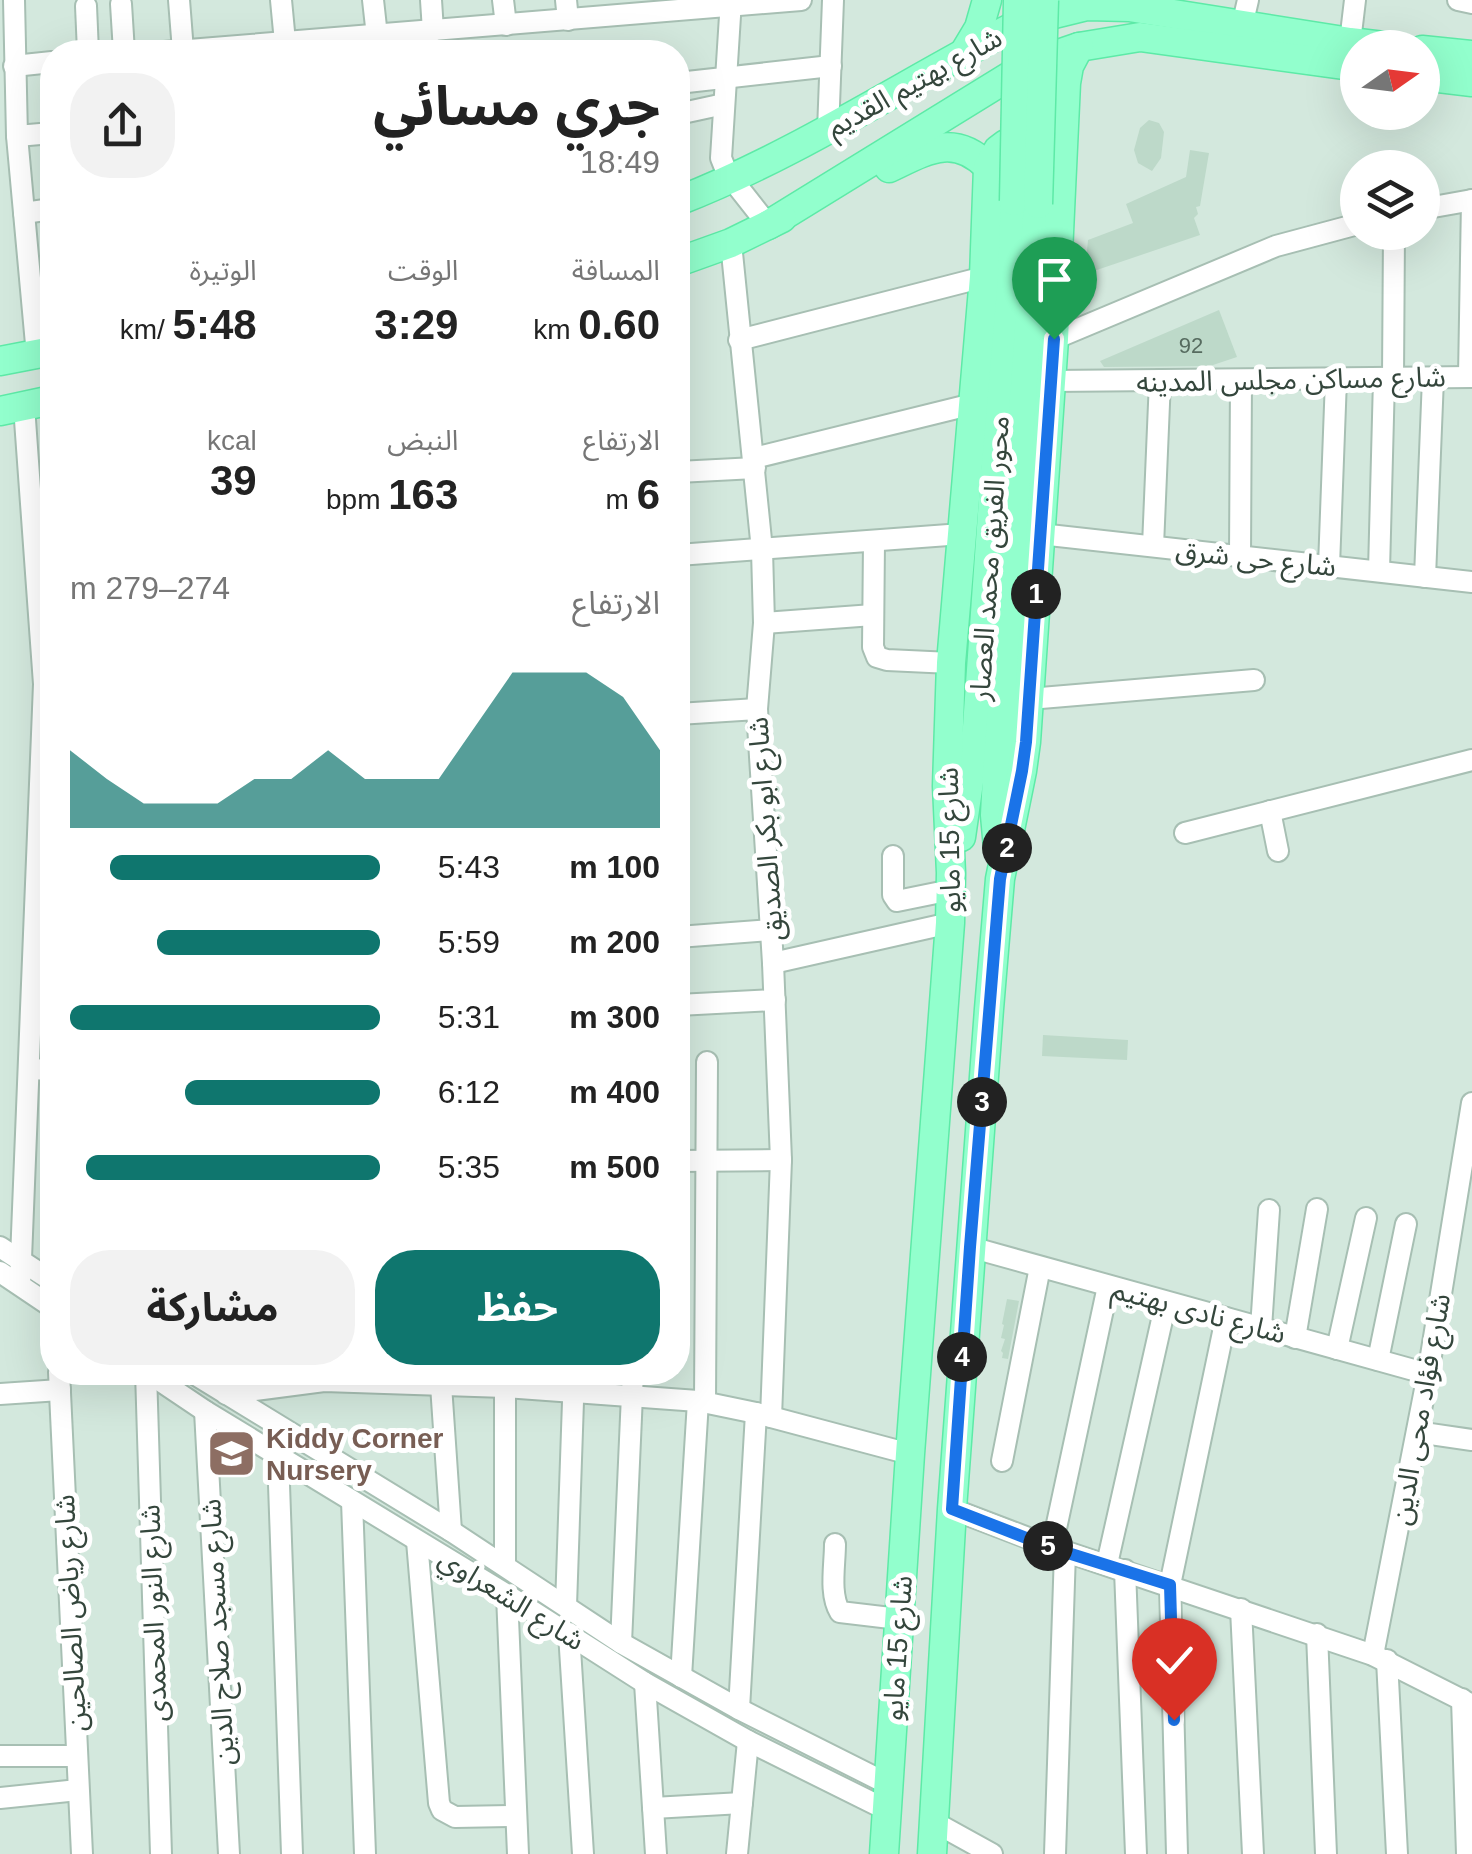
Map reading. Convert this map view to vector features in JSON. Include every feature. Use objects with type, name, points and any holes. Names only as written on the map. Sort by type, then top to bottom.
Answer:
[{"type":"main road","points":[[964,53],[979,28],[987,0]]},
{"type":"main road","name":"محور الفريق محمد العصار","points":[[951,882],[968,801],[987,598],[1014,201],[1018,0]]},
{"type":"main road","name":"محور الفريق محمد العصار","points":[[1000,879],[996,776],[1038,204],[1044,0]]},
{"type":"main road","name":"شارع بهتيم القديم","points":[[732,180],[1009,29],[1084,3],[1245,13],[1340,49]]},
{"type":"main road","name":"شارع بهتيم القديم","points":[[768,224],[1015,73],[1078,46],[1140,37],[1340,53]]},
{"type":"main road","name":"شارع 15 مايو","points":[[936,1844],[952,1509],[970,1247],[1000,879],[1022,771],[1029,699],[1054,339],[1067,74],[1078,46]]},
{"type":"main road","points":[[1440,52],[1472,55]]},
{"type":"main road","points":[[1440,78],[1472,82]]},
{"type":"main road","points":[[690,258],[730,243],[932,148],[956,148],[979,158],[988,167],[1006,144],[1025,140],[1052,152],[1060,170]]},
{"type":"main road","name":"شارع 15 مايو","points":[[884,1854],[950,923],[947,786],[951,663],[984,277],[988,167]]},
{"type":"main road","points":[[690,196],[732,180]]},
{"type":"main road","points":[[0,361],[40,354]]},
{"type":"main road","points":[[12,408],[40,402]]},
{"type":"street","points":[[14,0],[14,66],[24,213],[40,320]]},
{"type":"street","points":[[175,40],[179,0]]},
{"type":"street","points":[[281,0],[285,40]]},
{"type":"street","points":[[374,0],[377,36]]},
{"type":"street","points":[[432,0],[434,31]]},
{"type":"street","points":[[503,0],[506,25]]},
{"type":"street","points":[[316,40],[506,25],[567,10],[801,0]]},
{"type":"street","points":[[828,131],[833,0]]},
{"type":"street","points":[[1354,30],[1355,0]]},
{"type":"street","points":[[1458,0],[1472,3]]},
{"type":"street","points":[[122,4],[124,40]]},
{"type":"street","points":[[731,4],[721,158],[732,180],[768,224]]},
{"type":"street","points":[[86,6],[87,40]]},
{"type":"street","points":[[14,66],[40,63]]},
{"type":"street","points":[[690,83],[830,66]]},
{"type":"street","points":[[690,111],[724,104]]},
{"type":"street","points":[[18,136],[40,134]]},
{"type":"street","points":[[1440,206],[1472,200],[1471,377]]},
{"type":"street","points":[[24,213],[40,211]]},
{"type":"street","points":[[1054,339],[1276,246],[1340,229]]},
{"type":"street","name":"شارع ابو بكر الصديق","points":[[730,243],[762,550],[764,623],[757,710],[781,1160],[739,1709]]},
{"type":"street","points":[[1378,572],[1393,250]]},
{"type":"street","points":[[740,340],[984,277]]},
{"type":"street","name":"شارع مساكن مجلس المدينه","points":[[1051,382],[1471,377]]},
{"type":"street","points":[[1425,576],[1434,378]]},
{"type":"street","points":[[1329,566],[1336,379]]},
{"type":"street","points":[[1153,546],[1160,380]]},
{"type":"street","points":[[1240,556],[1241,380]]},
{"type":"street","points":[[690,471],[754,463],[973,404]]},
{"type":"street","points":[[12,408],[40,650]]},
{"type":"street","points":[[690,554],[962,534]]},
{"type":"street","name":"شارع حى شرق","points":[[1040,534],[1472,580]]},
{"type":"street","points":[[874,542],[873,647],[878,657],[951,663]]},
{"type":"street","points":[[764,623],[873,615]]},
{"type":"street","points":[[1029,699],[1254,680]]},
{"type":"street","points":[[690,713],[757,710]]},
{"type":"street","points":[[1185,833],[1472,760]]},
{"type":"street","points":[[1270,811],[1278,851]]},
{"type":"street","points":[[893,856],[893,895],[897,901],[951,882]]},
{"type":"street","points":[[773,963],[950,923]]},
{"type":"street","points":[[690,936],[770,930]]},
{"type":"street","points":[[20,1284],[30,1069],[40,990]]},
{"type":"street","points":[[690,1004],[775,1000]]},
{"type":"street","points":[[681,1677],[702,1401],[708,1062]]},
{"type":"street","points":[[30,1069],[40,1069]]},
{"type":"street","name":"شارع فؤاد محى الدين","points":[[1397,1854],[1380,1657],[1472,1103]]},
{"type":"street","points":[[690,1161],[781,1160]]},
{"type":"street","points":[[1295,1338],[1317,1209]]},
{"type":"street","points":[[1261,1328],[1269,1210]]},
{"type":"street","points":[[1337,1349],[1366,1218]]},
{"type":"street","points":[[1378,1360],[1406,1224]]},
{"type":"street","points":[[0,1246],[40,1273]]},
{"type":"street","name":"شارع نادى بهتيم","points":[[970,1247],[1428,1374]]},
{"type":"street","points":[[1002,1461],[1040,1268]]},
{"type":"street","points":[[0,1272],[40,1299]]},
{"type":"street","points":[[1054,1854],[1059,1550],[1108,1286]]},
{"type":"street","points":[[1136,1854],[1116,1567],[1166,1302]]},
{"type":"street","points":[[1176,1854],[1170,1585],[1226,1318]]},
{"type":"street","points":[[0,1394],[41,1385]]},
{"type":"street","name":"شارع رياض الصالحين","points":[[59,1385],[82,1854]]},
{"type":"street","name":"شارع النور المحمدى","points":[[146,1385],[161,1854]]},
{"type":"street","name":"شارع الشعراوي","points":[[166,1385],[645,1683],[748,1742],[888,1797]]},
{"type":"street","points":[[442,1385],[450,1530]]},
{"type":"street","points":[[505,1385],[505,1565]]},
{"type":"street","points":[[566,1606],[574,1385]]},
{"type":"street","points":[[586,1385],[632,1397],[702,1401],[910,1454]]},
{"type":"street","points":[[621,1642],[632,1385]]},
{"type":"street","name":"شارع الشعراوي","points":[[233,1386],[621,1642],[888,1797]]},
{"type":"street","name":"شارع مسجد صلاح الدين","points":[[205,1411],[229,1854]]},
{"type":"street","points":[[1417,1432],[1472,1440]]},
{"type":"street","points":[[278,1456],[292,1854]]},
{"type":"street","points":[[352,1501],[365,1854]]},
{"type":"street","points":[[952,1509],[1059,1550],[1380,1657],[1467,1702],[1467,1854]]},
{"type":"street","points":[[417,1541],[442,1810],[455,1817],[516,1816]]},
{"type":"street","points":[[835,1544],[834,1598],[840,1612],[900,1618]]},
{"type":"street","points":[[507,1595],[518,1854]]},
{"type":"street","points":[[1241,1609],[1253,1854]]},
{"type":"street","points":[[568,1633],[583,1854]]},
{"type":"street","points":[[1317,1634],[1326,1854]]},
{"type":"street","points":[[645,1683],[656,1854]]},
{"type":"street","points":[[737,1854],[748,1742]]},
{"type":"street","points":[[0,1756],[77,1756]]},
{"type":"street","points":[[0,1798],[78,1790]]},
{"type":"street","points":[[653,1808],[742,1803]]},
{"type":"street","points":[[936,1844],[992,1854]]},
{"type":"shaded area","points":[[0,0],[1472,0],[1472,1854],[0,1854]]},
{"type":"building","points":[[1149,120],[1159,123],[1164,132],[1161,158],[1152,171],[1138,163],[1134,150],[1140,128]]},
{"type":"building","points":[[1190,150],[1209,153],[1200,206],[1196,207],[1198,214],[1194,218],[1200,235],[1085,274],[1088,240],[1133,223],[1126,204],[1186,177]]},
{"type":"building","points":[[1219,310],[1237,357],[1210,366],[1104,367],[1100,361]]},
{"type":"building","points":[[1043,1035],[1128,1040],[1127,1060],[1042,1056]]},
{"type":"building","points":[[1007,1299],[1019,1301],[1008,1359],[1002,1358],[1001,1351]]},
{"type":"place","name":"Kiddy Corner Nursery","points":[[231,1454]]},
{"type":"route","points":[[1054,339],[1026,742],[1000,879],[952,1509],[1052,1548],[1170,1585],[1174,1720]]}]
